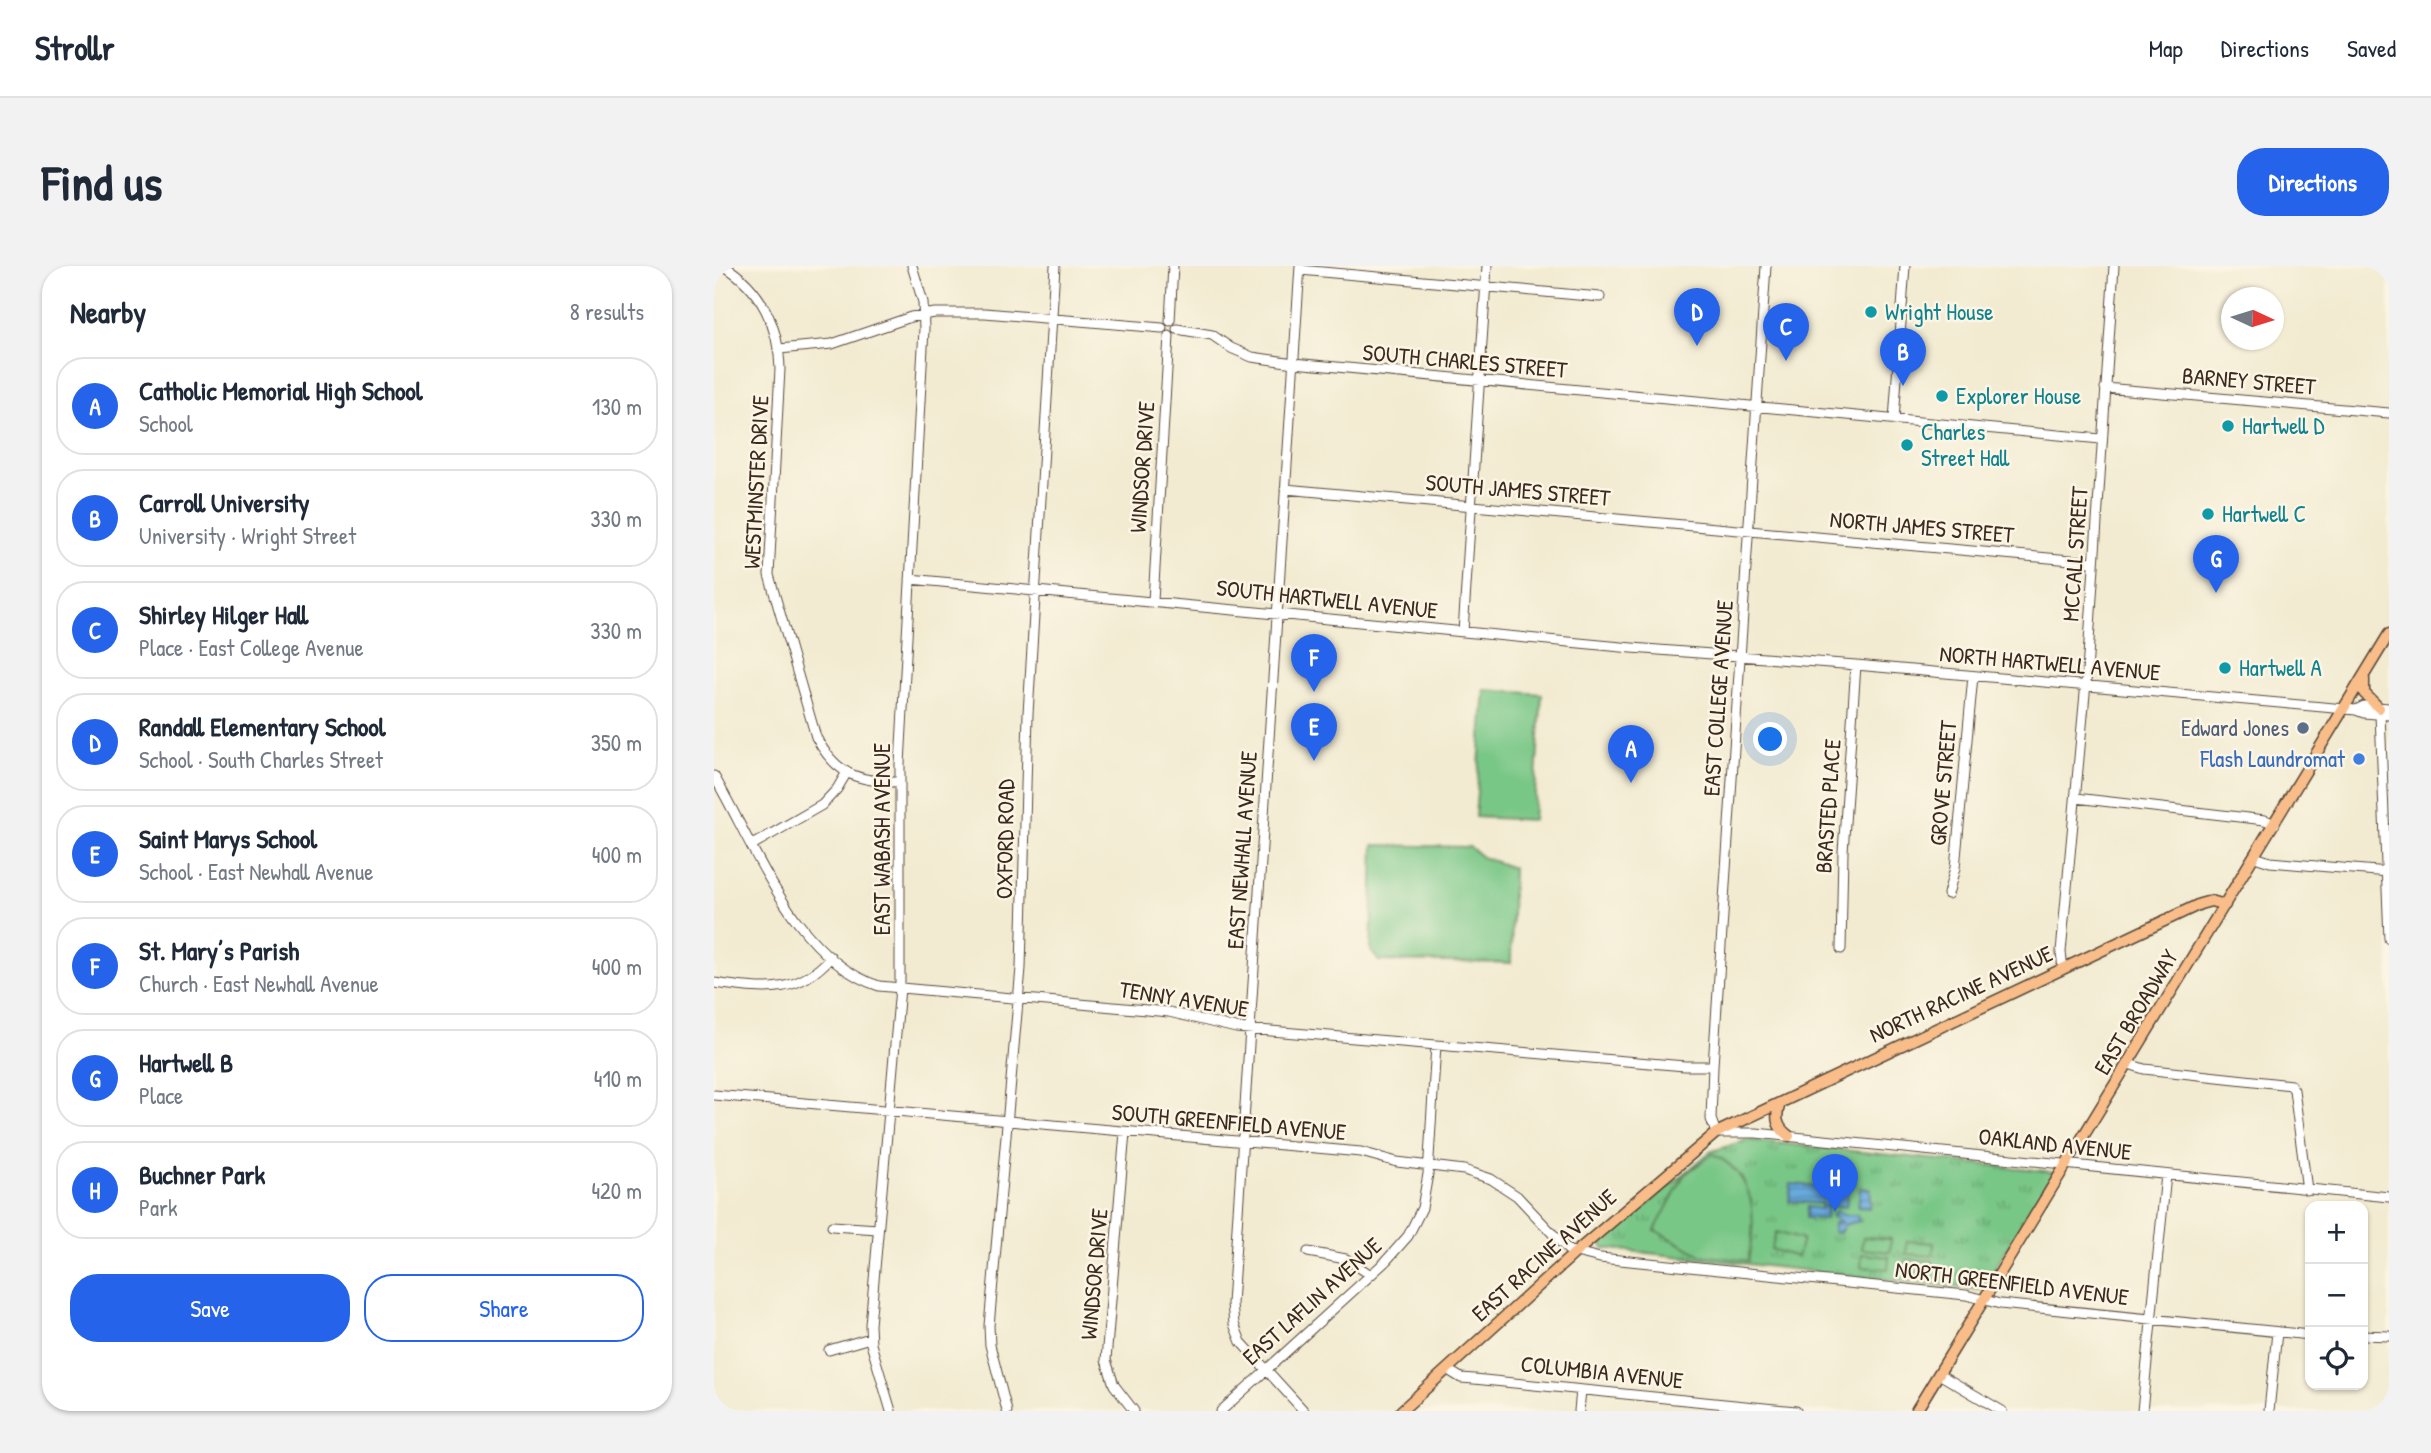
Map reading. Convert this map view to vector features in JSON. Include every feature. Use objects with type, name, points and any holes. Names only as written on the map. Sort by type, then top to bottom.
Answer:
[{"type":"main road","name":"EAST BROADWAY","points":[[1916,1411],[2274,824],[2350,709],[2365,674],[2389,634]]},
{"type":"main road","points":[[2365,674],[2364,693],[2384,711]]},
{"type":"main road","name":"NORTH RACINE AVENUE","points":[[1716,1133],[2200,904],[2211,901],[2225,905]]},
{"type":"main road","points":[[1780,1103],[1778,1125],[1789,1136]]},
{"type":"main road","name":"EAST RACINE AVENUE","points":[[1401,1411],[1577,1252],[1716,1133]]},
{"type":"street","name":"WESTMINSTER DRIVE","points":[[724,266],[748,285],[761,302],[772,322],[779,349],[769,575],[816,737],[827,756],[847,772],[873,782],[900,782]]},
{"type":"street","name":"EAST WABASH AVENUE","points":[[891,1411],[870,1338],[901,988],[900,782],[924,314],[919,285],[912,266]]},
{"type":"street","name":"OXFORD ROAD","points":[[1007,1411],[990,1345],[989,1326],[1022,947],[1028,714],[1055,266]]},
{"type":"street","points":[[1170,321],[1173,266]]},
{"type":"street","points":[[1463,632],[1487,266]]},
{"type":"street","name":"EAST COLLEGE AVENUE","points":[[1716,1133],[1711,1119],[1713,1066],[1766,266]]},
{"type":"street","points":[[1895,420],[1905,266]]},
{"type":"street","name":"MCCALL STREET","points":[[2063,969],[2061,952],[2086,685],[2113,266]]},
{"type":"street","points":[[1300,268],[1600,297]]},
{"type":"street","name":"EAST NEWHALL AVENUE","points":[[1300,268],[1232,1313],[1241,1342],[1304,1411]]},
{"type":"street","points":[[779,349],[832,344],[924,314],[961,311],[1175,333],[1177,329],[1174,322],[1170,321]]},
{"type":"street","points":[[1165,332],[1163,324],[1170,321]]},
{"type":"street","name":"SOUTH CHARLES STREET","points":[[1177,329],[1212,335],[1231,348],[1252,357],[1293,363],[2101,439]]},
{"type":"street","name":"WINDSOR DRIVE","points":[[1153,601],[1165,332]]},
{"type":"street","name":"BARNEY STREET","points":[[2105,388],[2389,413]]},
{"type":"street","name":"SOUTH JAMES STREET","points":[[1285,489],[1747,531]]},
{"type":"street","name":"NORTH JAMES STREET","points":[[1747,531],[2093,562]]},
{"type":"street","name":"SOUTH HARTWELL AVENUE","points":[[910,579],[1740,656]]},
{"type":"street","name":"NORTH HARTWELL AVENUE","points":[[1740,656],[2350,709],[2364,706],[2384,711]]},
{"type":"street","name":"BRASTED PLACE","points":[[1841,949],[1843,852],[1856,665]]},
{"type":"street","name":"GROVE STREET","points":[[1948,894],[1955,867],[1973,676]]},
{"type":"street","points":[[2384,711],[2389,939]]},
{"type":"street","points":[[752,845],[822,805],[837,789],[847,772]]},
{"type":"street","name":"TENNY AVENUE","points":[[714,776],[791,913],[831,957],[852,975],[866,981],[901,988],[1169,1012],[1236,1028],[1685,1066],[1713,1066]]},
{"type":"street","points":[[2076,798],[2265,820],[2274,824]]},
{"type":"street","points":[[2255,856],[2270,862],[2388,872]]},
{"type":"street","points":[[714,983],[786,987],[808,979],[831,957]]},
{"type":"street","name":"EAST LAFLIN AVENUE","points":[[1221,1411],[1399,1248],[1417,1222],[1424,1199],[1428,1165],[1436,1045]]},
{"type":"street","points":[[2129,1064],[2144,1069],[2291,1085],[2294,1090],[2307,1190]]},
{"type":"street","name":"SOUTH GREENFIELD AVENUE","points":[[714,1095],[1360,1152],[1397,1162],[1464,1170],[1500,1184],[1517,1196],[1568,1250],[1600,1258],[1710,1269]]},
{"type":"street","name":"WINDSOR DRIVE","points":[[1125,1132],[1106,1360],[1114,1385],[1135,1411]]},
{"type":"street","name":"OAKLAND AVENUE","points":[[1716,1133],[1789,1136],[2389,1198]]},
{"type":"street","points":[[2142,1411],[2166,1175]]},
{"type":"street","points":[[832,1226],[878,1229]]},
{"type":"street","points":[[1308,1252],[1346,1259],[1371,1275]]},
{"type":"street","name":"NORTH GREENFIELD AVENUE","points":[[1710,1269],[1966,1295],[2000,1304],[2305,1335]]},
{"type":"street","points":[[2269,1411],[2277,1332]]},
{"type":"street","points":[[2368,1335],[2389,1336]]},
{"type":"street","points":[[829,1350],[870,1338]]},
{"type":"street","name":"COLUMBIA AVENUE","points":[[1448,1370],[1461,1378],[1796,1411]]},
{"type":"street","points":[[1939,1374],[2002,1411]]},
{"type":"street","points":[[1579,1411],[1581,1390]]},
{"type":"green space","points":[[1485,690],[1542,694],[1533,820],[1475,817]]},
{"type":"green space","points":[[1374,845],[1470,847],[1482,857],[1513,868],[1511,963],[1379,961],[1371,951]]},
{"type":"green space","points":[[1747,1140],[2055,1172],[1981,1290],[1603,1248],[1602,1243],[1710,1152]]},
{"type":"green space","points":[[1713,1154],[1728,1163],[1746,1186],[1753,1229],[1748,1261],[1701,1255],[1655,1230],[1684,1175]]},
{"type":"green space","points":[[1776,1232],[1802,1240],[1797,1257],[1771,1249]]},
{"type":"green space","points":[[1863,1237],[1891,1239],[1890,1252],[1862,1249]]},
{"type":"green space","points":[[1907,1241],[1934,1243],[1933,1256],[1906,1254]]},
{"type":"green space","points":[[1862,1254],[1889,1257],[1888,1269],[1861,1267]]},
{"type":"green space","points":[[1906,1259],[1933,1261],[1932,1274],[1905,1271]]},
{"type":"water","points":[[1791,1184],[1848,1189],[1846,1207],[1827,1205],[1826,1219],[1806,1218],[1807,1207],[1821,1209],[1822,1204],[1789,1201]]},
{"type":"water","points":[[1860,1188],[1871,1189],[1870,1208],[1858,1207]]},
{"type":"water","points":[[1837,1211],[1846,1215],[1857,1215],[1859,1221],[1844,1225],[1840,1233],[1833,1232],[1834,1223],[1841,1222],[1832,1217]]},
{"type":"place","name":"Wright House","points":[[1871,312]]},
{"type":"place","name":"Randall Elementary School","points":[[1697,346]]},
{"type":"place","name":"Shirley Hilger Hall","points":[[1786,361]]},
{"type":"place","name":"Carroll University","points":[[1903,386]]},
{"type":"place","name":"Explorer House","points":[[1942,396]]},
{"type":"place","name":"Hartwell D","points":[[2228,426]]},
{"type":"place","name":"Charles Street Hall","points":[[1907,445]]},
{"type":"place","name":"Hartwell C","points":[[2208,514]]},
{"type":"place","name":"Hartwell B","points":[[2216,593]]},
{"type":"place","name":"Hartwell A","points":[[2225,668]]},
{"type":"place","name":"St. Mary’s Parish","points":[[1314,692]]},
{"type":"place","name":"Edward Jones","points":[[2303,728]]},
{"type":"place","name":"Flash Laundromat","points":[[2359,759]]},
{"type":"place","name":"Saint Marys School","points":[[1314,761]]},
{"type":"place","name":"Catholic Memorial High School","points":[[1631,783]]},
{"type":"place","name":"Buchner Park","points":[[1835,1212]]}]
